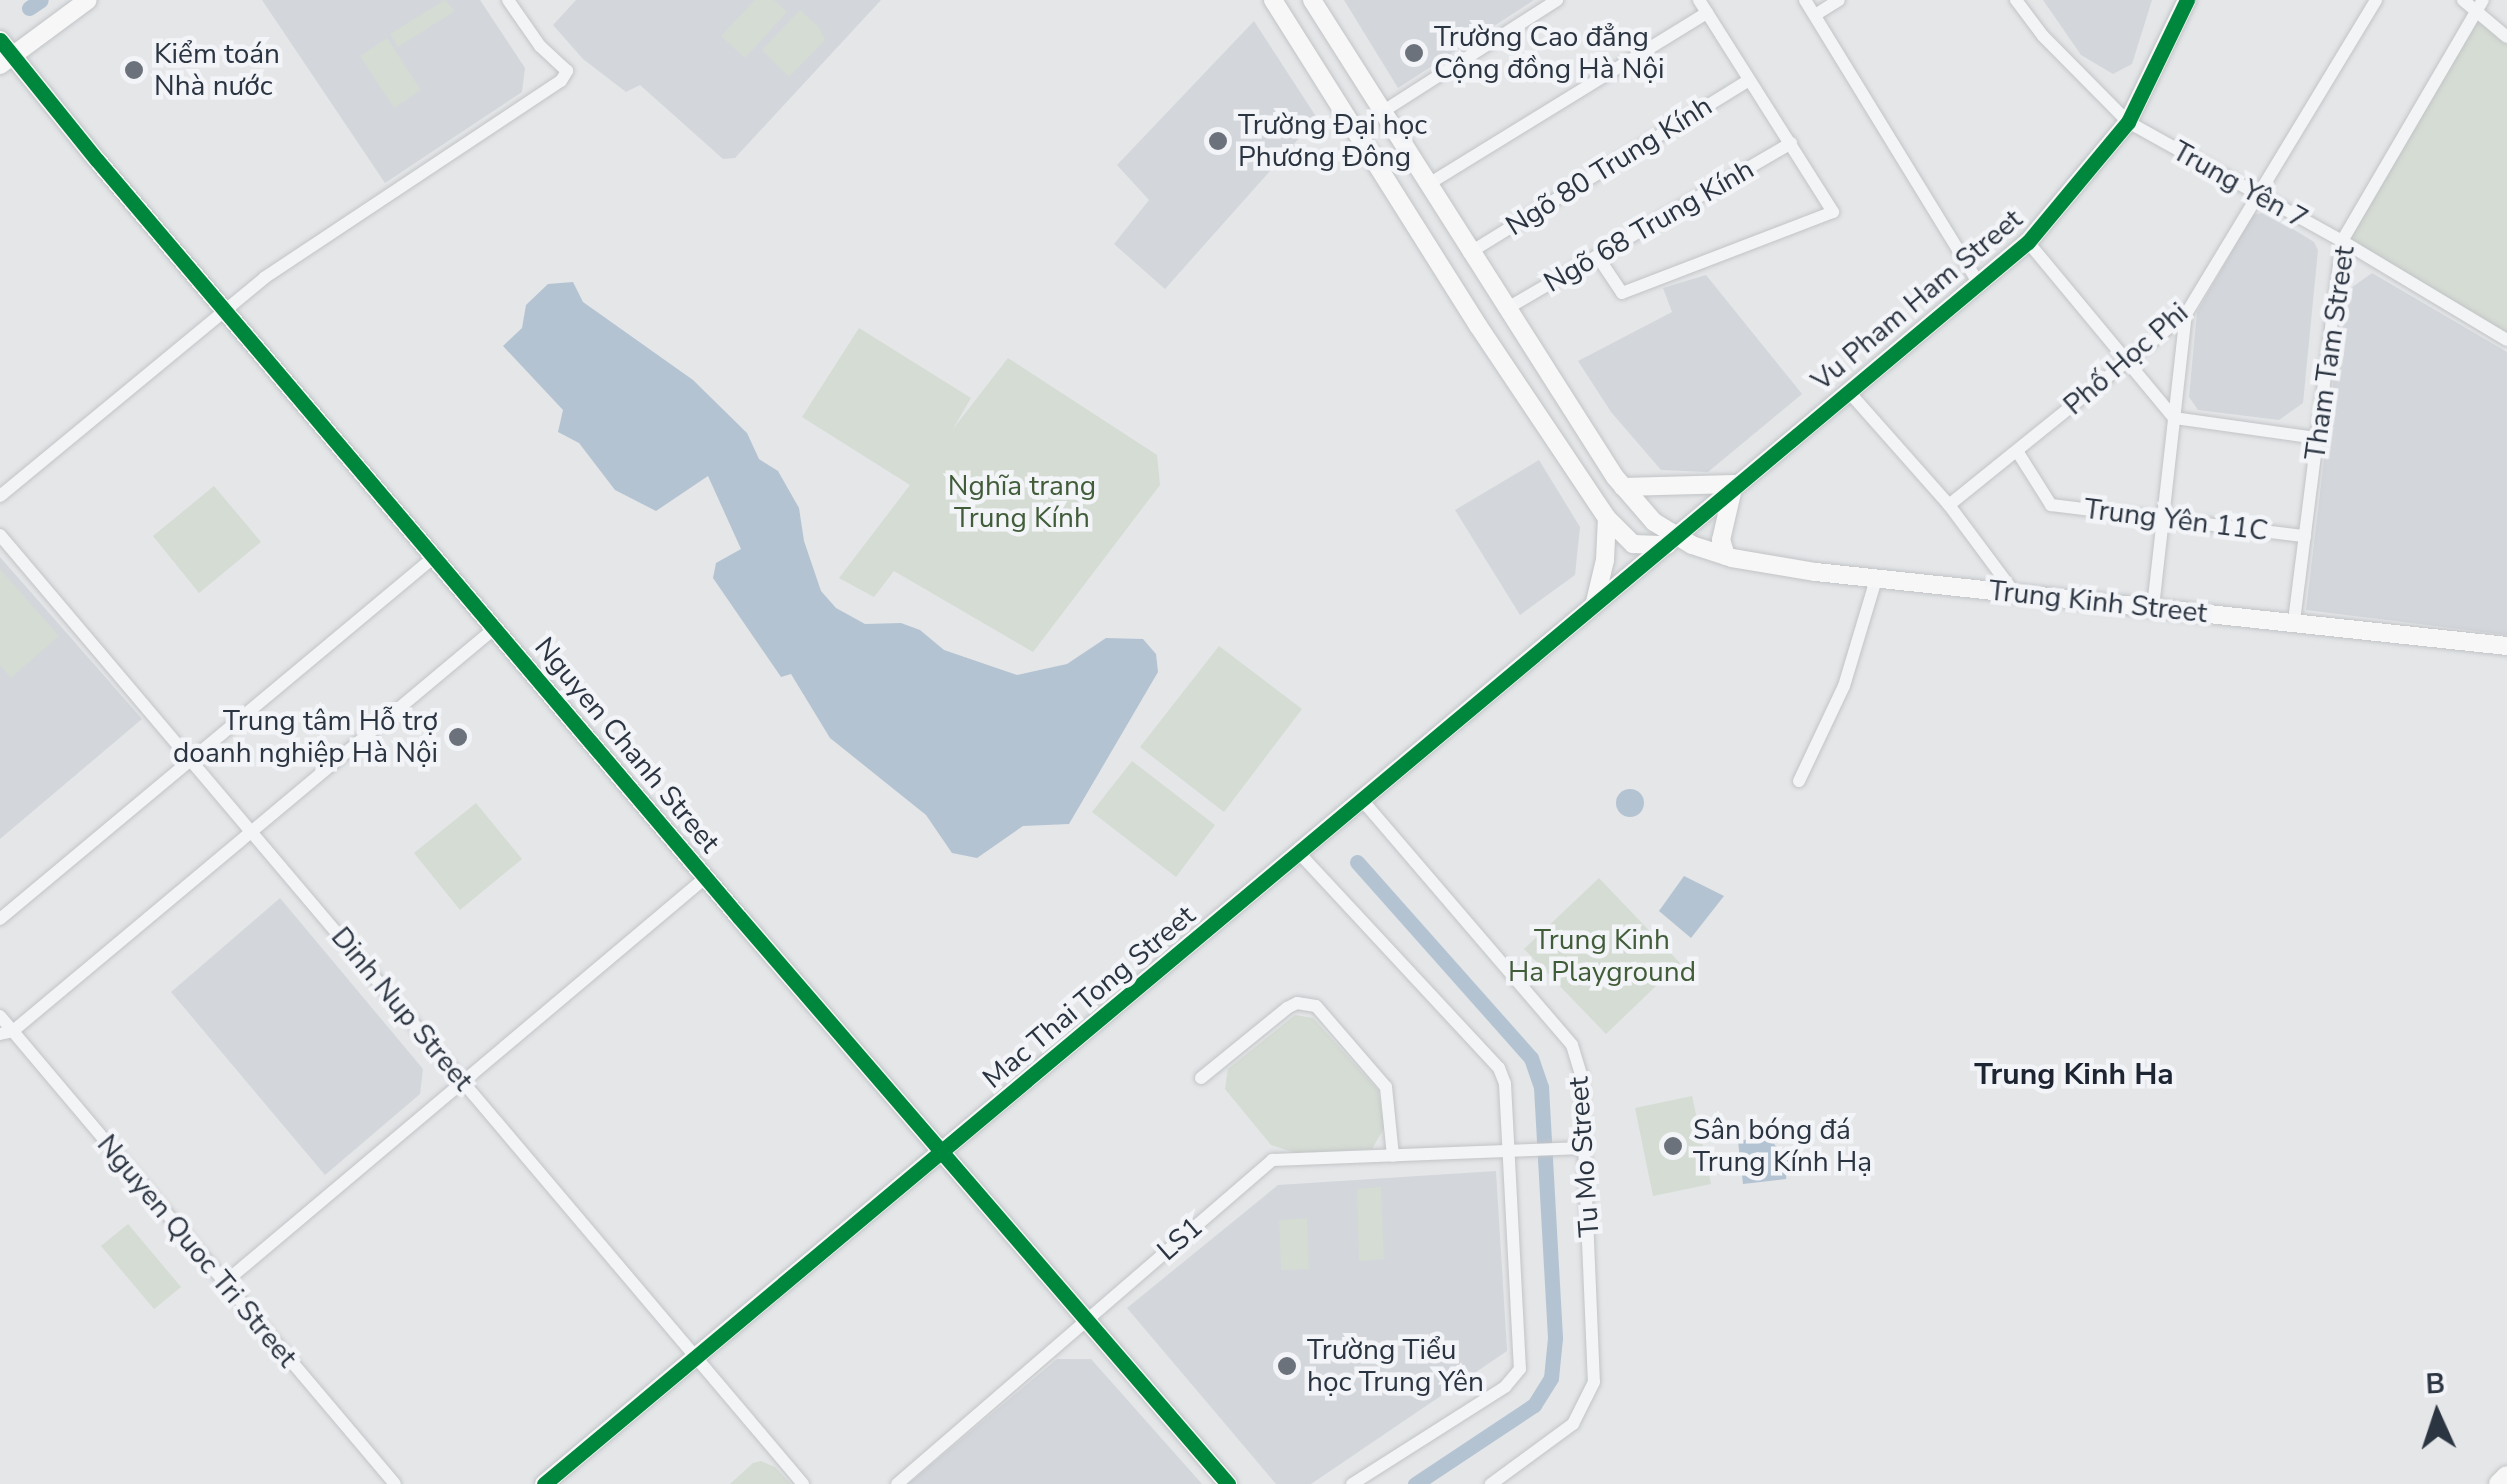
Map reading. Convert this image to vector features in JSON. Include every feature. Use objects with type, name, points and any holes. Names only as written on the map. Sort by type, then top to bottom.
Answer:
[{"type":"main road","points":[[2499,1484],[2507,1476]]},
{"type":"street","points":[[6,61],[88,0]]},
{"type":"street","points":[[0,496],[225,307],[532,104],[567,71],[540,46],[508,0]]},
{"type":"street","name":"Trung Kinh Street","points":[[1273,0],[1532,411],[1606,518],[1633,544],[1668,540],[1726,556],[1876,579],[1956,589],[2014,590],[2507,646]]},
{"type":"street","points":[[1312,0],[1469,253],[1623,487],[1668,540]]},
{"type":"street","points":[[1382,112],[1557,0]]},
{"type":"street","points":[[1805,0],[1979,284]]},
{"type":"street","points":[[1815,15],[1839,0]]},
{"type":"street","name":"Trung Yên 7","points":[[2016,0],[2042,36],[2128,122],[2342,241],[2507,340]]},
{"type":"street","name":"Vu Pham Ham Street","points":[[1668,540],[2028,242],[2128,122],[2187,0]]},
{"type":"street","name":"Phố Học Phi","points":[[1949,505],[2186,314],[2376,0]]},
{"type":"street","points":[[2463,0],[2480,4],[2507,37]]},
{"type":"street","name":"Tham Tam Street","points":[[2294,621],[2342,241],[2480,4]]},
{"type":"street","points":[[1428,185],[1703,6],[1833,212],[1622,293],[1598,258]]},
{"type":"street","points":[[540,46],[551,33]]},
{"type":"street","name":"Nguyen Chanh Street","points":[[0,40],[6,61],[225,307],[705,878],[1223,1482]]},
{"type":"street","name":"Ngõ 80 Trung Kính","points":[[1469,253],[1748,80]]},
{"type":"street","name":"Ngõ 68 Trung Kính","points":[[1506,309],[1791,143]]},
{"type":"street","points":[[2028,242],[2174,418],[2317,438]]},
{"type":"street","points":[[2153,607],[2186,314]]},
{"type":"street","points":[[1849,392],[1949,505],[2014,590]]},
{"type":"street","name":"Trung Yên 11C","points":[[2017,452],[2051,505],[2304,536]]},
{"type":"street","points":[[1623,487],[1734,484],[1722,540],[1726,556]]},
{"type":"street","points":[[1595,602],[1605,560],[1606,518]]},
{"type":"street","name":"Dinh Nup Street","points":[[0,535],[802,1484]]},
{"type":"street","name":"Mac Thai Tong Street","points":[[544,1484],[1300,854],[1668,540]]},
{"type":"street","points":[[0,919],[434,558]]},
{"type":"street","points":[[1800,781],[1844,686],[1876,579]]},
{"type":"street","points":[[6,1032],[253,832],[494,628]]},
{"type":"street","name":"Tu Mo Street","points":[[1363,800],[1572,1046],[1581,1074],[1594,1382],[1585,1407],[1566,1431],[1491,1484]]},
{"type":"street","points":[[1300,854],[1499,1068],[1505,1084],[1521,1349],[1517,1376],[1352,1484]]},
{"type":"street","points":[[224,1282],[705,878]]},
{"type":"street","points":[[1201,1078],[1287,1008],[1298,1004],[1316,1006],[1386,1086],[1393,1156]]},
{"type":"street","name":"Nguyen Quoc Tri Street","points":[[0,1016],[6,1032],[395,1484]]},
{"type":"street","name":"LS1","points":[[897,1484],[1272,1160],[1584,1148]]},
{"type":"shaded area","points":[[262,0],[480,0],[525,68],[522,92],[385,183]]},
{"type":"shaded area","points":[[576,0],[881,0],[735,158],[723,159],[640,85],[626,92],[583,59],[553,25]]},
{"type":"shaded area","name":"Trường Cao đẳng Cộng đồng Hà Nội","points":[[1344,0],[1534,0],[1398,88]]},
{"type":"shaded area","points":[[2043,0],[2152,0],[2132,64],[2113,74],[2081,55]]},
{"type":"shaded area","name":"Trường Đại học Phương Đông","points":[[1254,21],[1317,118],[1165,289],[1114,244],[1149,200],[1117,165]]},
{"type":"shaded area","points":[[2265,212],[2314,242],[2318,250],[2303,403],[2279,420],[2198,410],[2189,397],[2197,312],[2253,215]]},
{"type":"shaded area","points":[[2372,273],[2507,352],[2507,635],[2306,610],[2344,293]]},
{"type":"shaded area","points":[[1706,275],[1802,394],[1708,472],[1661,470],[1611,412],[1578,361],[1672,312],[1663,288]]},
{"type":"shaded area","points":[[1539,460],[1580,527],[1575,575],[1520,615],[1455,510]]},
{"type":"shaded area","points":[[0,557],[142,719],[0,839]]},
{"type":"shaded area","points":[[280,898],[423,1069],[420,1094],[325,1175],[171,992]]},
{"type":"shaded area","name":"Trường Tiểu học Trung Yên","points":[[1496,1171],[1507,1351],[1311,1484],[1276,1484],[1127,1308],[1278,1185]]},
{"type":"shaded area","points":[[1057,1359],[1091,1359],[1202,1484],[908,1484]]},
{"type":"green space","points":[[445,0],[455,11],[398,47],[390,34]]},
{"type":"green space","points":[[755,0],[774,0],[787,12],[745,58],[721,36]]},
{"type":"green space","points":[[2478,9],[2507,38],[2507,333],[2342,241]]},
{"type":"green space","points":[[800,10],[819,27],[825,40],[789,77],[762,50]]},
{"type":"green space","points":[[387,38],[421,90],[394,108],[360,56]]},
{"type":"green space","name":"Nghĩa trang Trung Kính","points":[[859,328],[971,398],[953,429],[1008,358],[1157,455],[1160,485],[1033,652],[894,571],[874,597],[839,578],[910,485],[802,417]]},
{"type":"green space","points":[[214,486],[261,542],[199,593],[153,536]]},
{"type":"green space","points":[[0,569],[59,636],[11,678],[0,665]]},
{"type":"green space","points":[[1219,646],[1302,709],[1224,812],[1140,747]]},
{"type":"green space","points":[[1132,761],[1215,825],[1176,877],[1092,812]]},
{"type":"green space","points":[[476,803],[522,859],[460,910],[414,853]]},
{"type":"green space","name":"Trung Kinh Ha Playground","points":[[1599,878],[1680,963],[1606,1034],[1524,949]]},
{"type":"green space","points":[[1295,1015],[1313,1018],[1378,1090],[1384,1128],[1372,1149],[1296,1153],[1271,1145],[1225,1089],[1228,1069]]},
{"type":"green space","name":"Sân bóng đá Trung Kính Hạ","points":[[1692,1096],[1711,1184],[1653,1196],[1635,1108]]},
{"type":"green space","points":[[1381,1187],[1384,1259],[1359,1261],[1357,1189]]},
{"type":"green space","points":[[1307,1218],[1309,1269],[1281,1270],[1279,1220]]},
{"type":"green space","points":[[128,1224],[181,1287],[154,1309],[101,1246]]},
{"type":"green space","points":[[761,1461],[775,1467],[791,1484],[730,1484],[753,1463]]},
{"type":"water","points":[[573,282],[583,302],[693,380],[747,433],[759,459],[778,471],[799,508],[804,541],[821,591],[836,608],[865,624],[901,623],[920,630],[944,650],[1017,675],[1067,664],[1106,638],[1143,639],[1156,654],[1158,672],[1069,824],[1023,826],[977,858],[952,853],[926,815],[830,738],[791,674],[781,677],[713,578],[716,563],[741,549],[708,476],[656,511],[615,490],[579,443],[558,432],[563,410],[503,346],[522,328],[526,305],[548,284]]},
{"type":"water","points":[[1630,789],[1640,793],[1644,803],[1640,813],[1630,817],[1620,813],[1616,803],[1620,793]]},
{"type":"water","points":[[1684,876],[1724,896],[1691,938],[1659,911]]},
{"type":"water","points":[[1767,1136],[1788,1160],[1786,1179],[1743,1184],[1738,1141]]},
{"type":"waterway","points":[[29,8],[41,0]]},
{"type":"waterway","points":[[1357,862],[1531,1058],[1541,1087],[1555,1338],[1551,1378],[1534,1405],[1415,1484]]},
{"type":"cycle path","points":[[544,1484],[2028,242],[2128,122],[2187,0]]},
{"type":"cycle path","points":[[0,40],[97,160],[739,917],[1228,1484]]},
{"type":"place","name":"Trường Cao đẳng Cộng đồng Hà Nội","points":[[1414,53]]},
{"type":"place","name":"Kiểm toán Nhà nước","points":[[134,70]]},
{"type":"place","name":"Trường Đại học Phương Đông","points":[[1218,141]]},
{"type":"place","name":"Trung tâm Hỗ trợ doanh nghiệp Hà Nội","points":[[458,737]]},
{"type":"place","name":"Sân bóng đá Trung Kính Hạ","points":[[1673,1146]]},
{"type":"place","name":"Trường Tiểu học Trung Yên","points":[[1287,1366]]},
{"type":"district","name":"Trung Kinh Ha","points":[[2074,1075]]}]
